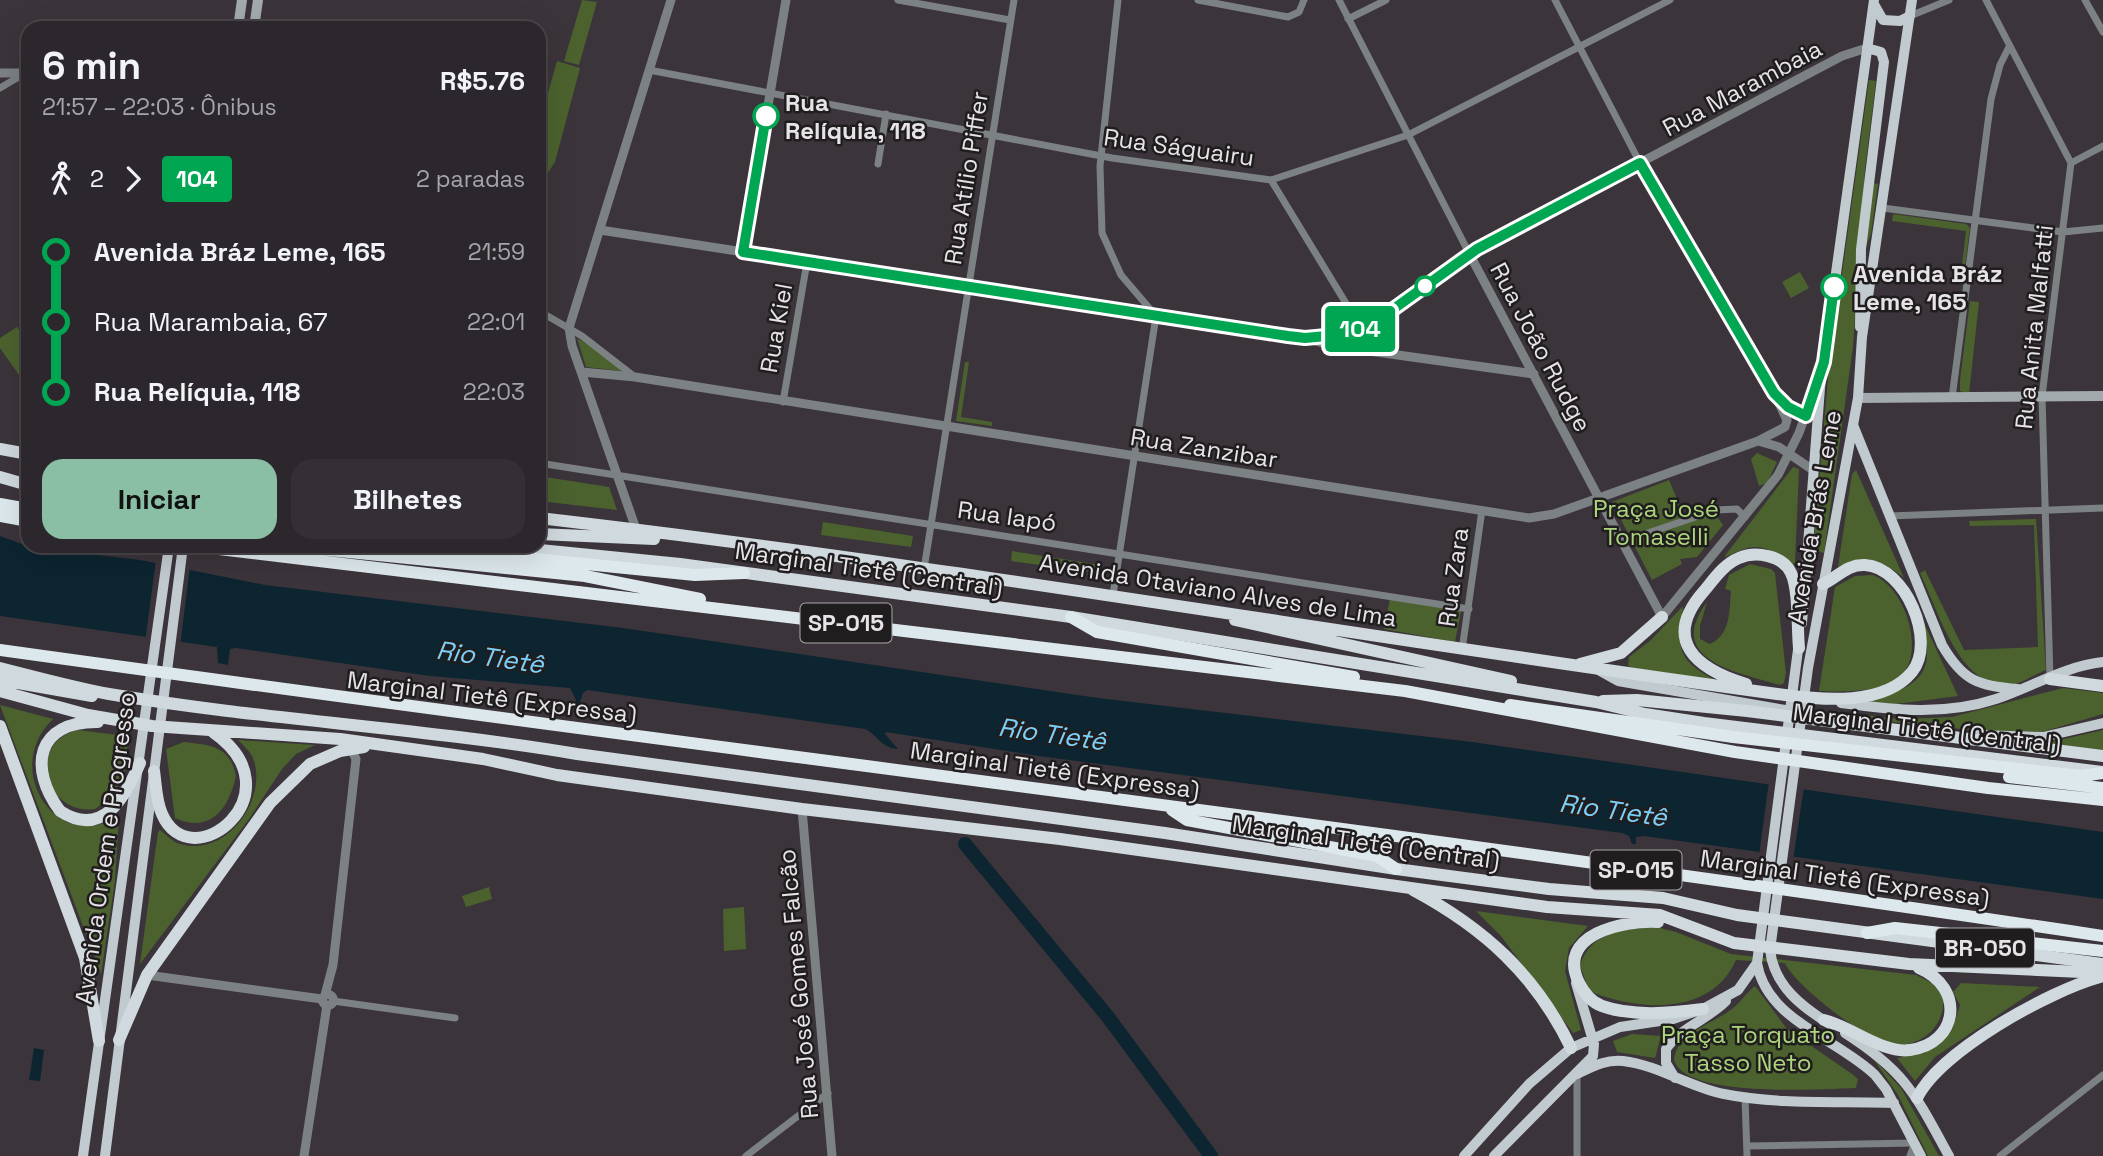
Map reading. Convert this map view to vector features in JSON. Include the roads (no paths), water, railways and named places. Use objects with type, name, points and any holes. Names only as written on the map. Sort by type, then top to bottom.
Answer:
[{"type":"highway","points":[[0,448],[21,447]]},
{"type":"highway","points":[[0,448],[21,452]]},
{"type":"highway","points":[[0,476],[21,478]]},
{"type":"highway","points":[[0,476],[21,483]]},
{"type":"highway","points":[[0,504],[21,508]]},
{"type":"highway","points":[[0,516],[21,520]]},
{"type":"highway","name":"Avenida Otaviano Alves de Lima","points":[[546,519],[1112,595],[1562,666],[1777,694]]},
{"type":"highway","points":[[546,534],[655,539],[683,537]]},
{"type":"highway","name":"Marginal Tietê (Central)","points":[[546,551],[680,564],[1070,617],[1596,702],[1692,722],[2103,773]]},
{"type":"highway","name":"SP-015","points":[[253,553],[1405,691],[1748,754],[1988,788],[2103,800]]},
{"type":"highway","name":"SP-015","points":[[350,553],[585,576],[709,600],[726,609]]},
{"type":"highway","points":[[476,553],[695,575],[744,573]]},
{"type":"highway","points":[[1798,650],[1793,578],[1784,564],[1774,558],[1750,555],[1737,559],[1725,567],[1690,608],[1684,630],[1685,642],[1700,664],[1741,683],[1777,694],[1821,700],[1860,696],[1892,687],[1913,671],[1922,646],[1919,629],[1900,586],[1884,571],[1866,565],[1853,566],[1823,584]]},
{"type":"highway","points":[[1202,608],[1243,622],[1497,677],[1530,692]]},
{"type":"highway","points":[[1070,617],[1097,632],[1369,679],[1405,691]]},
{"type":"highway","points":[[1562,666],[1601,660],[1621,653],[1662,617]]},
{"type":"highway","name":"Marginal Tietê (Expressa)","points":[[0,650],[2103,936]]},
{"type":"highway","name":"Marginal Tietê (Central)","points":[[0,668],[106,693],[224,710],[480,738],[577,754],[1165,833],[1396,869],[1549,889],[1663,898],[1737,915],[2103,964]]},
{"type":"highway","points":[[2050,679],[2103,685]]},
{"type":"highway","points":[[0,680],[88,697],[106,693]]},
{"type":"highway","points":[[0,691],[122,722],[212,732],[304,735],[483,759],[557,775],[802,809],[1060,839],[1547,907],[1660,915],[1734,943],[1909,964],[2103,975]]},
{"type":"highway","points":[[1596,702],[1625,699],[1746,711],[2103,756]]},
{"type":"highway","name":"SP-015","points":[[1497,706],[1521,705],[1733,737],[1893,756],[1905,763],[2103,788]]},
{"type":"highway","points":[[122,722],[76,724],[50,739],[43,749],[40,763],[50,796],[60,811],[69,817],[96,819],[112,810],[121,800],[140,763]]},
{"type":"highway","points":[[0,726],[82,948],[90,979],[99,1041]]},
{"type":"highway","points":[[154,771],[162,814],[179,834],[199,838],[223,830],[242,803],[246,779],[240,756],[212,732]]},
{"type":"highway","points":[[119,1040],[147,975],[283,787],[310,764],[351,749],[382,745]]},
{"type":"highway","points":[[2015,747],[2043,756],[2103,764]]},
{"type":"highway","points":[[1893,756],[2082,776],[2103,773]]},
{"type":"highway","points":[[1169,807],[1187,820],[1377,856],[1396,869]]},
{"type":"highway","points":[[1404,885],[1455,913],[1489,938],[1547,1006],[1571,1048]]},
{"type":"highway","points":[[1693,927],[1651,921],[1615,925],[1584,942],[1577,953],[1574,966],[1586,994],[1602,1006],[1668,1013],[1703,1009]]},
{"type":"highway","points":[[1867,933],[1895,928],[2103,951]]},
{"type":"highway","points":[[1824,1020],[1848,1027],[1888,1048],[1909,1051],[1929,1044],[1940,1035],[1950,1018],[1950,996],[1933,974],[1909,964]]},
{"type":"highway","points":[[1917,1098],[1934,1072],[2025,1008],[2058,991],[2103,975]]},
{"type":"main road","points":[[239,21],[242,0]]},
{"type":"main road","points":[[255,21],[258,0]]},
{"type":"main road","points":[[1874,0],[1876,13],[1883,20],[1898,21],[1910,16]]},
{"type":"main road","name":"Avenida Brás Leme","points":[[1757,962],[1808,565],[1813,470],[1824,362],[1874,0]]},
{"type":"main road","name":"Avenida Brás Leme","points":[[1824,1020],[1789,993],[1773,964],[1770,950],[1808,668],[1858,398],[1863,337],[1912,0]]},
{"type":"main road","points":[[1863,337],[1858,312],[1861,249],[1884,62],[1881,52],[1867,48]]},
{"type":"main road","points":[[1858,398],[2103,396]]},
{"type":"main road","points":[[1853,425],[1941,645],[1951,661],[1974,683],[2018,690]]},
{"type":"main road","name":"Avenida Ordem e Progresso","points":[[83,1156],[168,553]]},
{"type":"main road","name":"Avenida Ordem e Progresso","points":[[105,1156],[182,553]]},
{"type":"main road","points":[[1821,700],[1892,710],[1935,711],[1969,706],[2050,679],[2071,668],[2103,662]]},
{"type":"main road","points":[[1598,670],[1618,681],[1734,702],[1936,731],[2043,737],[2103,723]]},
{"type":"main road","points":[[1677,1079],[1666,1063],[1665,1049],[1681,1031],[1715,1012],[1738,990],[1757,962]]},
{"type":"main road","points":[[1757,962],[1760,977],[1778,1003],[1823,1039],[1867,1068],[1894,1103],[1913,1148],[1921,1156]]},
{"type":"main road","points":[[1494,1156],[1593,1056],[1592,1037],[1576,986],[1574,966]]},
{"type":"main road","points":[[1464,1156],[1529,1084],[1571,1048],[1620,1027],[1673,1019],[1703,1009],[1738,990]]},
{"type":"main road","points":[[1824,1020],[1892,1066],[1917,1098],[1949,1156]]},
{"type":"main road","points":[[1577,1074],[1598,1064],[1620,1060],[1641,1064],[1697,1087],[1745,1097],[1894,1103]]},
{"type":"main road","points":[[1471,1156],[1482,1144],[1485,1133]]},
{"type":"street","points":[[636,529],[569,328],[671,0]]},
{"type":"street","points":[[743,252],[786,0]]},
{"type":"street","points":[[898,0],[1010,20]]},
{"type":"street","name":"Rua Atílio Piffer","points":[[924,569],[1014,0]]},
{"type":"street","points":[[1118,0],[1101,156],[1099,209],[1102,233],[1109,254],[1131,290],[1156,316]]},
{"type":"street","points":[[1198,0],[1288,17],[1299,12],[1304,0]]},
{"type":"street","name":"Rua João Rudge","points":[[1339,0],[1470,255],[1662,617]]},
{"type":"street","points":[[1348,19],[1386,0]]},
{"type":"street","points":[[1555,0],[1640,163],[1774,393],[1788,407],[1806,416]]},
{"type":"street","name":"Rua Ságuairu","points":[[649,70],[1101,156],[1271,180],[1408,135],[1670,0]]},
{"type":"street","points":[[1910,16],[1949,0]]},
{"type":"street","points":[[1986,0],[2071,163],[2103,146]]},
{"type":"street","points":[[2085,0],[2103,32]]},
{"type":"street","points":[[1952,398],[1991,99],[2000,65],[2010,47]]},
{"type":"street","name":"Rua Marambaia","points":[[1305,338],[1337,335],[1374,323],[1470,255],[1842,56],[1867,48]]},
{"type":"street","points":[[0,73],[21,74]]},
{"type":"street","points":[[0,88],[21,76]]},
{"type":"street","points":[[878,164],[886,114]]},
{"type":"street","name":"Rua Anita Malfatti","points":[[2050,679],[2043,510],[2042,396],[2071,163]]},
{"type":"street","points":[[1271,180],[1361,328],[1342,348]]},
{"type":"street","points":[[1883,208],[2063,232],[2103,228]]},
{"type":"street","points":[[600,230],[1305,338],[1342,348],[1534,374]]},
{"type":"street","name":"Rua Kiel","points":[[783,401],[807,262]]},
{"type":"street","name":"Rua Zanzibar","points":[[546,315],[569,328],[635,377]]},
{"type":"street","points":[[1112,595],[1156,316]]},
{"type":"street","points":[[1662,617],[1778,475],[1806,416],[1824,362]]},
{"type":"street","name":"Rua Zanzibar","points":[[582,372],[635,377],[945,428],[1537,518],[1758,441],[1786,425],[1786,417],[1774,393]]},
{"type":"street","points":[[1758,441],[1771,443],[1790,453],[1813,470]]},
{"type":"street","name":"Rua Iapó","points":[[546,464],[1469,609]]},
{"type":"street","points":[[1889,516],[2103,508]]},
{"type":"street","points":[[1648,533],[1716,510],[1737,509],[1745,517]]},
{"type":"street","name":"Rua Zara","points":[[1462,650],[1482,510]]},
{"type":"street","points":[[304,1156],[333,965],[356,759],[351,749]]},
{"type":"street","name":"Rua José Gomes Falcão","points":[[802,809],[832,1156]]},
{"type":"street","points":[[147,975],[455,1018]]},
{"type":"street","points":[[1577,1074],[1577,1156]]},
{"type":"street","points":[[2000,1156],[2103,1075]]},
{"type":"street","points":[[746,1156],[828,1093]]},
{"type":"street","points":[[1745,1097],[1747,1156]]},
{"type":"street","points":[[1746,1146],[1913,1148]]},
{"type":"water","name":"Rio Tietê","points":[[0,536],[21,544],[21,553],[81,553],[140,560],[265,585],[623,628],[1098,698],[1472,742],[2103,832],[2103,899],[1644,836],[1636,837],[1636,844],[1632,844],[1629,836],[1622,833],[1039,756],[886,732],[898,749],[884,744],[865,729],[587,690],[583,693],[576,714],[576,700],[570,688],[430,676],[236,648],[230,649],[228,665],[218,663],[217,647],[0,616]]},
{"type":"water","points":[[34,1048],[44,1050],[40,1081],[29,1080]]},
{"type":"waterway","points":[[965,844],[1108,1017],[1211,1156]]},
{"type":"place","name":"Rua Relíquia, 118","points":[[766,116]]},
{"type":"place","name":"Avenida Bráz Leme, 165","points":[[1834,287]]},
{"type":"park label","name":"Praça José Tomaselli","points":[[1656,522]]},
{"type":"park label","name":"Praça Torquato Tasso Neto","points":[[1748,1048]]}]
